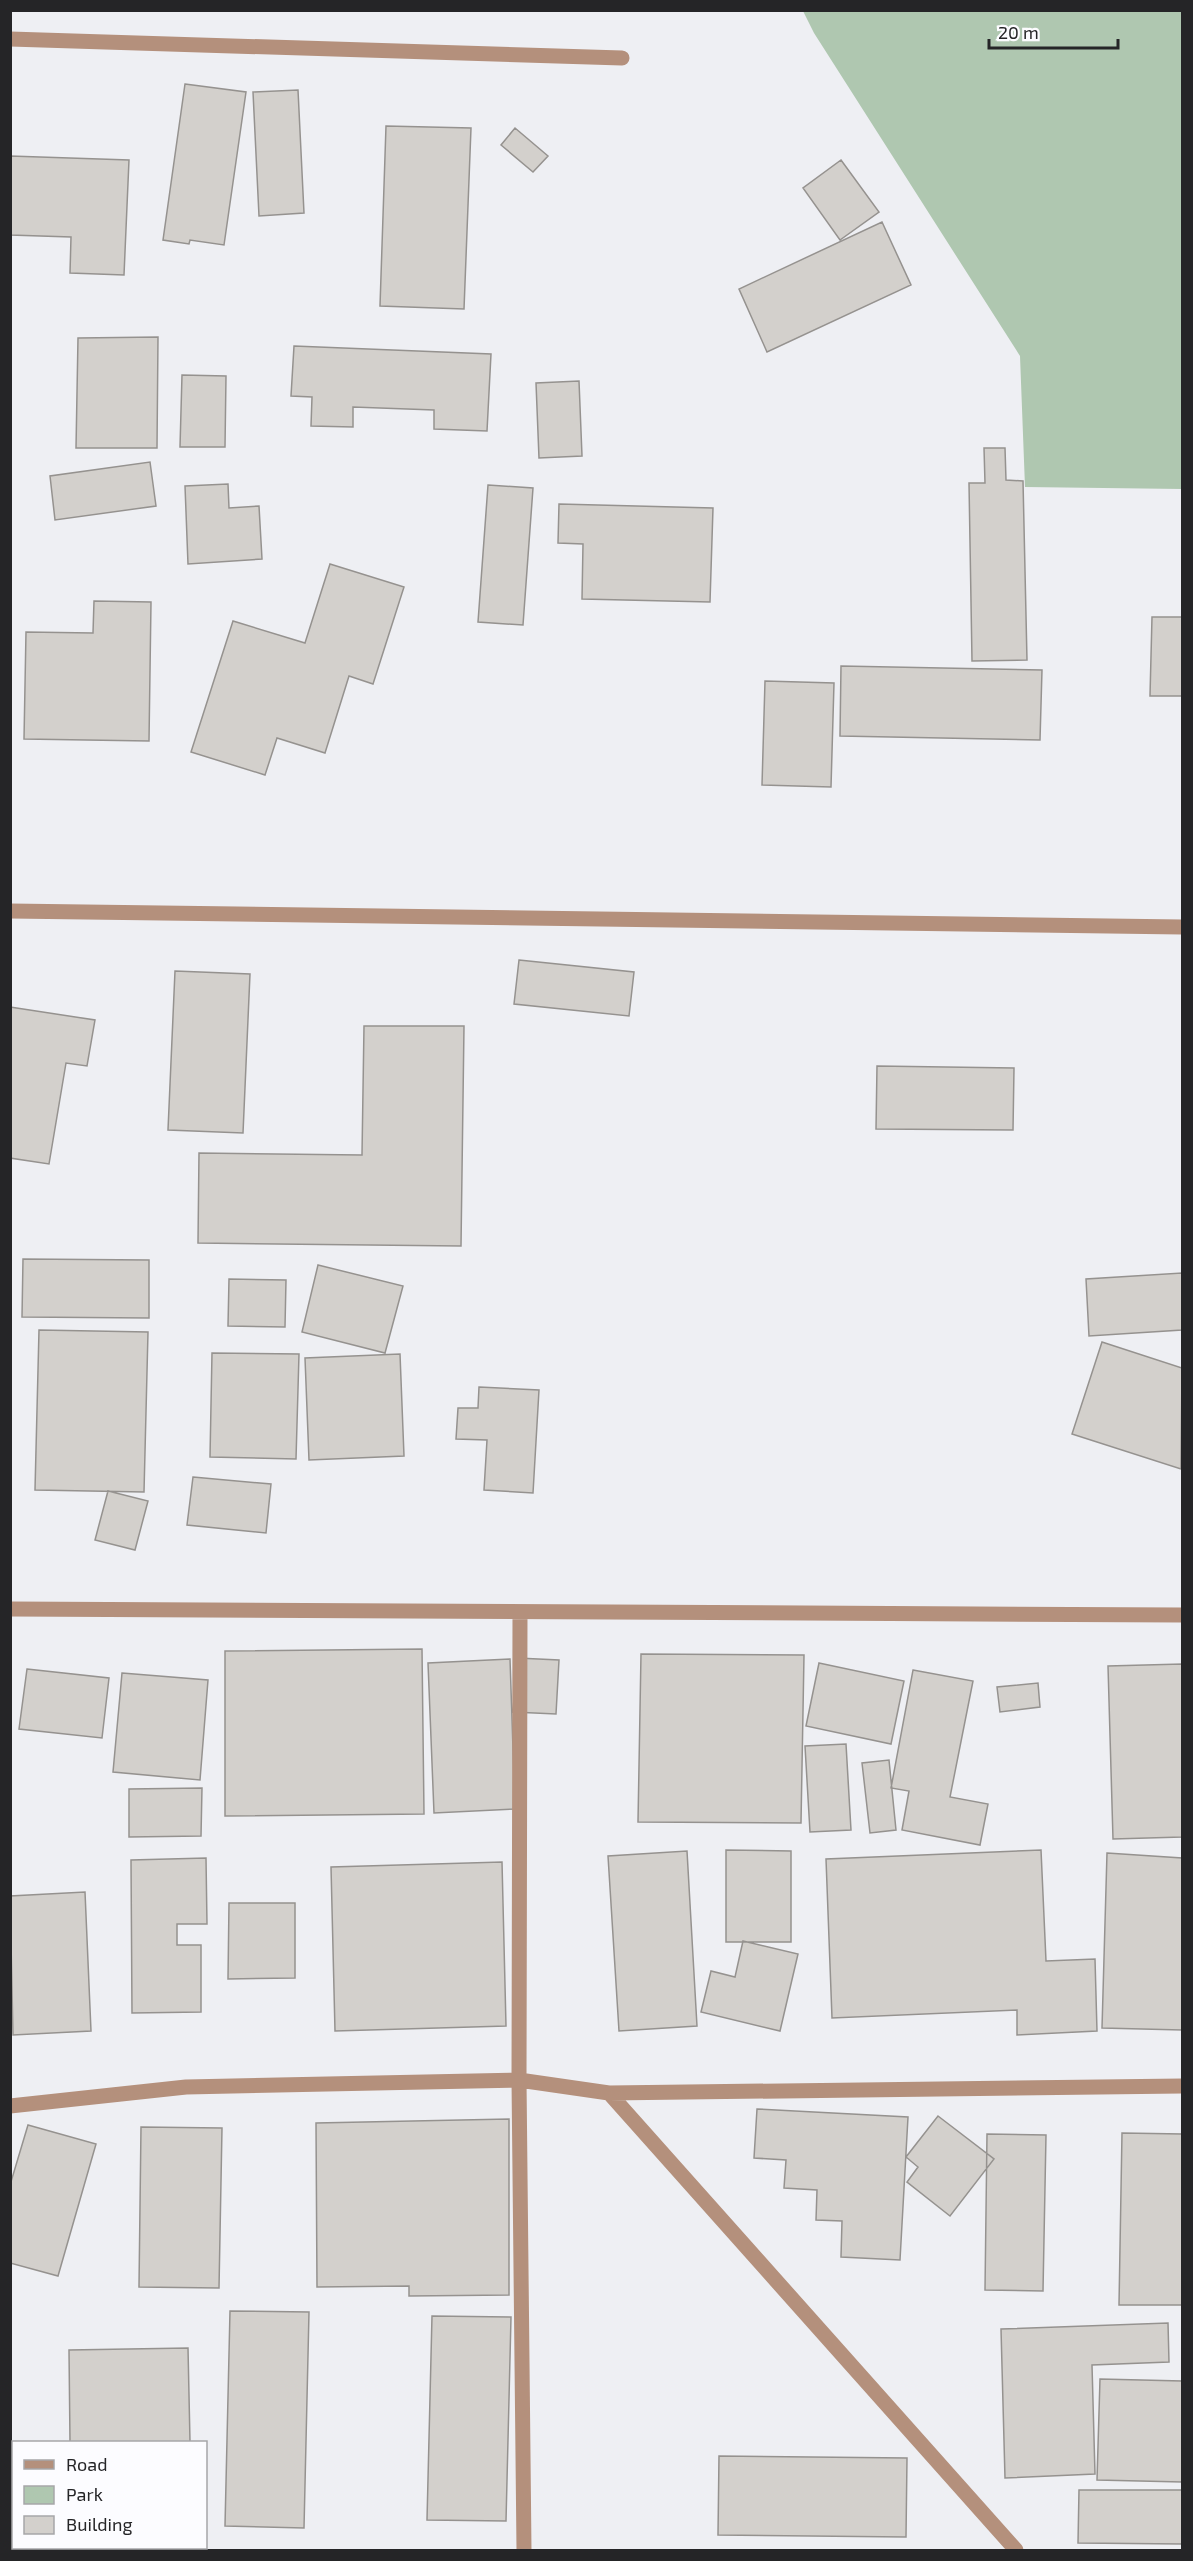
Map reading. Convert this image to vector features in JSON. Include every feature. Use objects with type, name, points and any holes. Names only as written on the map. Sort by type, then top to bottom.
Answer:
[{"type":"street","points":[[10,39],[622,58]]},
{"type":"street","points":[[10,911],[1182,927]]},
{"type":"street","points":[[10,1610],[1182,1616]]},
{"type":"street","points":[[520,1612],[519,2080],[524,2550]]},
{"type":"street","points":[[10,2106],[186,2087],[519,2080],[609,2093],[1182,2086]]},
{"type":"street","points":[[609,2093],[1016,2550]]},
{"type":"green space","points":[[803,11],[1182,11],[1182,489],[1025,487],[1020,356],[814,33]]},
{"type":"building","points":[[185,84],[246,92],[224,245],[190,240],[189,244],[163,240]]},
{"type":"building","points":[[298,90],[304,213],[259,216],[253,92]]},
{"type":"building","points":[[386,126],[471,128],[464,309],[380,306]]},
{"type":"building","points":[[515,128],[548,156],[533,172],[501,145]]},
{"type":"building","points":[[10,156],[129,160],[124,275],[70,273],[71,237],[10,235]]},
{"type":"building","points":[[841,160],[879,212],[840,240],[803,188]]},
{"type":"building","points":[[882,222],[911,285],[767,352],[739,289]]},
{"type":"building","points":[[158,337],[157,448],[76,448],[78,338]]},
{"type":"building","points":[[294,346],[491,354],[487,431],[434,429],[434,410],[353,407],[353,427],[311,426],[312,397],[291,396]]},
{"type":"building","points":[[182,375],[226,376],[225,447],[180,447]]},
{"type":"building","points":[[579,381],[582,456],[539,458],[536,383]]},
{"type":"building","points":[[984,448],[1005,448],[1006,480],[1023,481],[1027,660],[972,661],[969,483],[985,483]]},
{"type":"building","points":[[150,462],[156,506],[55,520],[50,476]]},
{"type":"building","points":[[228,484],[229,508],[259,506],[262,559],[188,564],[185,486]]},
{"type":"building","points":[[488,485],[533,488],[523,625],[478,622]]},
{"type":"building","points":[[559,504],[713,508],[710,602],[582,599],[583,544],[558,543]]},
{"type":"building","points":[[330,564],[404,587],[373,684],[349,676],[325,753],[277,738],[265,775],[191,752],[233,621],[305,643]]},
{"type":"building","points":[[94,601],[151,602],[149,741],[24,739],[26,632],[93,633]]},
{"type":"building","points":[[1152,617],[1182,617],[1182,696],[1150,696]]},
{"type":"building","points":[[841,666],[1042,670],[1040,740],[840,736]]},
{"type":"building","points":[[765,681],[834,683],[831,787],[762,785]]},
{"type":"building","points":[[519,960],[634,972],[629,1016],[514,1004]]},
{"type":"building","points":[[175,971],[250,974],[243,1133],[168,1130]]},
{"type":"building","points":[[10,1007],[95,1020],[87,1066],[66,1063],[49,1164],[10,1158]]},
{"type":"building","points":[[364,1026],[464,1026],[461,1246],[198,1243],[199,1153],[362,1155]]},
{"type":"building","points":[[877,1066],[1014,1068],[1013,1130],[876,1129]]},
{"type":"building","points":[[23,1259],[149,1260],[149,1318],[22,1317]]},
{"type":"building","points":[[318,1265],[403,1286],[385,1353],[302,1332]]},
{"type":"building","points":[[1182,1273],[1182,1330],[1089,1336],[1086,1279]]},
{"type":"building","points":[[229,1279],[286,1280],[285,1327],[228,1326]]},
{"type":"building","points":[[39,1330],[148,1332],[144,1492],[35,1490]]},
{"type":"building","points":[[1102,1342],[1182,1368],[1181,1469],[1072,1434]]},
{"type":"building","points":[[212,1353],[299,1354],[296,1459],[210,1457]]},
{"type":"building","points":[[400,1354],[404,1456],[309,1460],[305,1358]]},
{"type":"building","points":[[479,1387],[539,1390],[533,1493],[484,1490],[487,1440],[456,1439],[458,1408],[478,1408]]},
{"type":"building","points":[[193,1477],[271,1484],[266,1533],[187,1525]]},
{"type":"building","points":[[108,1491],[148,1501],[135,1550],[95,1540]]},
{"type":"building","points":[[422,1649],[424,1814],[225,1816],[225,1651]]},
{"type":"building","points":[[641,1654],[804,1655],[801,1823],[638,1822]]},
{"type":"building","points":[[517,1658],[559,1660],[556,1714],[513,1712]]},
{"type":"building","points":[[510,1659],[515,1809],[434,1813],[428,1663]]},
{"type":"building","points":[[819,1663],[904,1681],[891,1744],[806,1726]]},
{"type":"building","points":[[1182,1664],[1182,1837],[1113,1839],[1108,1666]]},
{"type":"building","points":[[27,1669],[109,1678],[102,1738],[19,1729]]},
{"type":"building","points":[[913,1670],[973,1681],[950,1797],[988,1804],[980,1845],[902,1830],[909,1791],[891,1788]]},
{"type":"building","points":[[122,1673],[208,1680],[200,1780],[113,1772]]},
{"type":"building","points":[[1038,1683],[1040,1707],[1000,1712],[997,1687]]},
{"type":"building","points":[[846,1744],[851,1830],[810,1832],[805,1746]]},
{"type":"building","points":[[889,1760],[896,1830],[870,1833],[862,1763]]},
{"type":"building","points":[[202,1788],[201,1836],[129,1837],[129,1789]]},
{"type":"building","points":[[726,1850],[791,1851],[791,1942],[726,1942]]},
{"type":"building","points":[[1041,1850],[1046,1961],[1095,1959],[1097,2031],[1017,2035],[1017,2010],[832,2018],[826,1859]]},
{"type":"building","points":[[687,1851],[697,2026],[619,2031],[608,1856]]},
{"type":"building","points":[[1107,1853],[1182,1858],[1182,2030],[1102,2028]]},
{"type":"building","points":[[206,1858],[207,1924],[177,1924],[177,1945],[201,1945],[201,2012],[132,2013],[131,1860]]},
{"type":"building","points":[[502,1862],[506,2026],[335,2031],[331,1867]]},
{"type":"building","points":[[85,1892],[91,2031],[13,2035],[10,1896]]},
{"type":"building","points":[[229,1903],[295,1903],[295,1978],[228,1979]]},
{"type":"building","points":[[743,1941],[798,1954],[780,2031],[701,2012],[711,1971],[735,1977]]},
{"type":"building","points":[[757,2109],[908,2117],[900,2260],[841,2257],[842,2221],[816,2220],[817,2190],[784,2188],[786,2160],[754,2158]]},
{"type":"building","points":[[938,2116],[994,2159],[950,2216],[907,2182],[918,2167],[906,2157]]},
{"type":"building","points":[[509,2119],[509,2295],[409,2296],[409,2286],[317,2287],[316,2123]]},
{"type":"building","points":[[28,2125],[96,2144],[58,2276],[10,2263],[10,2185]]},
{"type":"building","points":[[141,2127],[222,2128],[219,2288],[139,2287]]},
{"type":"building","points":[[1122,2133],[1182,2134],[1182,2305],[1119,2305]]},
{"type":"building","points":[[987,2134],[1046,2135],[1043,2291],[985,2290]]},
{"type":"building","points":[[230,2311],[309,2312],[304,2528],[225,2526]]},
{"type":"building","points":[[432,2316],[511,2317],[506,2521],[427,2520]]},
{"type":"building","points":[[1168,2323],[1169,2362],[1092,2365],[1095,2474],[1005,2478],[1001,2329]]},
{"type":"building","points":[[188,2348],[190,2441],[70,2441],[69,2350]]},
{"type":"building","points":[[1100,2379],[1182,2381],[1182,2482],[1097,2480]]},
{"type":"building","points":[[719,2456],[907,2458],[906,2537],[718,2535]]},
{"type":"building","points":[[1079,2490],[1182,2490],[1182,2544],[1078,2543]]}]
